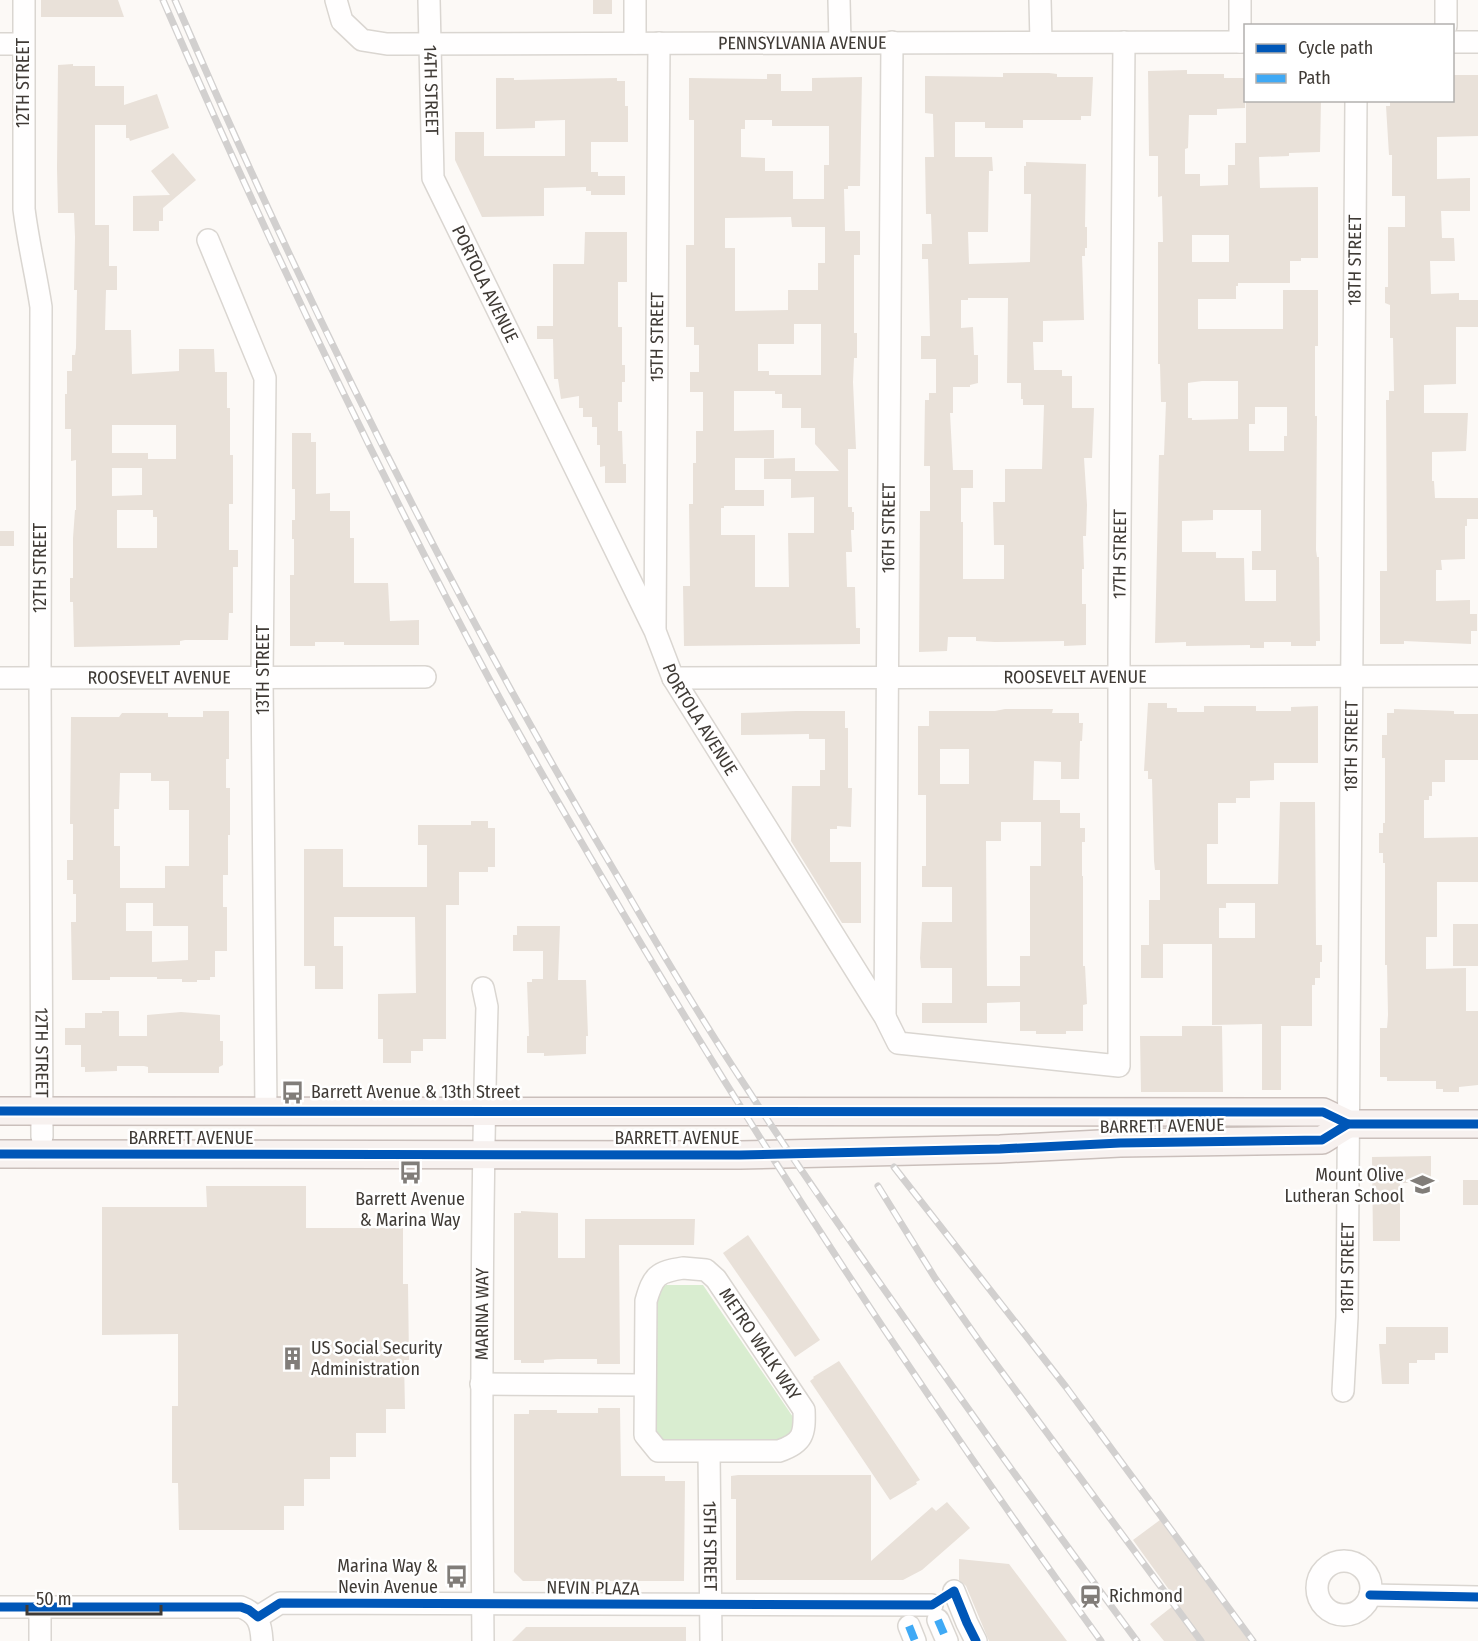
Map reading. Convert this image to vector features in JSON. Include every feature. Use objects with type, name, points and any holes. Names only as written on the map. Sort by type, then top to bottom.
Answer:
[{"type":"main road","name":"BARRETT AVENUE","points":[[0,1111],[42,1124],[266,1111],[484,1111],[1323,1112],[1348,1124],[1478,1124]]},
{"type":"main road","name":"BARRETT AVENUE","points":[[0,1154],[740,1155],[1000,1149],[1120,1143],[1322,1140],[1348,1124]]},
{"type":"street","name":"12TH STREET","points":[[24,0],[24,209],[41,307],[42,1124]]},
{"type":"street","name":"PENNSYLVANIA AVENUE","points":[[336,0],[342,21],[362,39],[387,44],[1243,42]]},
{"type":"street","name":"14TH STREET","points":[[429,0],[433,178]]},
{"type":"street","points":[[635,0],[635,43]]},
{"type":"street","points":[[839,0],[840,42]]},
{"type":"street","points":[[1040,0],[1041,42]]},
{"type":"street","points":[[1240,0],[1243,42]]},
{"type":"street","points":[[1446,0],[1446,24]]},
{"type":"street","name":"16TH STREET","points":[[885,1017],[892,42]]},
{"type":"street","name":"17TH STREET","points":[[1119,1065],[1119,676],[1124,42]]},
{"type":"street","points":[[1454,42],[1478,42]]},
{"type":"street","name":"15TH STREET","points":[[655,632],[660,43]]},
{"type":"street","points":[[0,44],[23,44]]},
{"type":"street","name":"18TH STREET","points":[[1343,1391],[1347,1317],[1356,102]]},
{"type":"street","name":"PORTOLA AVENUE","points":[[433,178],[655,632],[673,678],[885,1017],[898,1043],[1119,1065]]},
{"type":"street","name":"13TH STREET","points":[[208,240],[265,378],[262,678],[266,1111]]},
{"type":"street","name":"ROOSEVELT AVENUE","points":[[673,678],[1478,676]]},
{"type":"street","name":"ROOSEVELT AVENUE","points":[[0,678],[425,677]]},
{"type":"street","name":"MARINA WAY","points":[[483,988],[488,1007],[483,1154],[481,1384],[483,1641]]},
{"type":"street","name":"METRO WALK WAY","points":[[683,1268],[706,1270],[717,1279],[804,1410],[804,1429],[794,1446],[779,1451],[658,1451],[645,1435],[644,1385],[646,1301],[651,1282],[666,1271],[683,1268]]},
{"type":"street","points":[[481,1384],[644,1385]]},
{"type":"street","name":"15TH STREET","points":[[710,1452],[711,1641]]},
{"type":"street","points":[[947,1641],[935,1614],[957,1589],[967,1623],[976,1641]]},
{"type":"street","points":[[1370,1595],[1478,1597]]},
{"type":"street","name":"NEVIN PLAZA","points":[[258,1617],[280,1603],[710,1606],[908,1623],[935,1614]]},
{"type":"street","points":[[0,1607],[241,1607],[258,1617],[262,1641]]},
{"type":"street","points":[[40,1607],[40,1641]]},
{"type":"green space","points":[[666,1285],[703,1285],[793,1417],[792,1430],[787,1438],[779,1442],[666,1442],[659,1436],[654,1428],[657,1291]]},
{"type":"building","points":[[41,0],[118,0],[124,17],[41,17]]},
{"type":"building","points":[[593,0],[612,0],[612,14],[593,14]]},
{"type":"building","points":[[58,65],[95,66],[95,86],[124,86],[124,105],[157,94],[169,128],[130,141],[126,138],[126,125],[95,125],[95,225],[109,225],[109,266],[117,266],[117,290],[106,290],[105,330],[131,330],[132,374],[179,371],[179,349],[214,349],[215,372],[227,372],[230,455],[233,455],[233,504],[229,504],[229,550],[238,550],[238,567],[233,567],[233,613],[229,613],[228,640],[185,640],[180,641],[180,645],[74,647],[70,578],[73,578],[76,460],[71,461],[71,429],[65,429],[65,394],[67,394],[67,371],[72,371],[72,355],[75,355],[76,348],[77,290],[74,290],[74,213],[58,213]],"holes":[[[112,425],[176,425],[176,459],[148,459],[148,453],[112,453]],[[112,468],[142,468],[142,495],[112,496]],[[117,510],[153,510],[153,517],[157,517],[157,548],[117,548]]]},
{"type":"building","points":[[1187,70],[1187,74],[1224,74],[1224,78],[1244,78],[1245,108],[1217,109],[1217,115],[1189,115],[1185,174],[1200,174],[1200,186],[1228,185],[1228,165],[1235,165],[1235,143],[1246,143],[1246,102],[1321,102],[1320,152],[1259,157],[1260,188],[1318,187],[1318,258],[1301,258],[1301,261],[1290,261],[1290,283],[1238,283],[1236,299],[1198,299],[1198,329],[1283,329],[1283,290],[1318,290],[1315,416],[1317,416],[1316,550],[1317,557],[1319,557],[1320,641],[1316,641],[1316,646],[1291,646],[1291,642],[1264,642],[1264,648],[1250,648],[1250,645],[1186,646],[1186,642],[1155,643],[1159,455],[1164,455],[1166,402],[1161,402],[1160,364],[1158,364],[1158,242],[1163,242],[1162,196],[1158,197],[1158,156],[1149,156],[1148,71]],"holes":[[[1192,235],[1229,235],[1229,262],[1192,262]],[[1238,381],[1238,419],[1192,420],[1188,418],[1188,383]],[[1255,407],[1287,407],[1287,436],[1284,436],[1284,451],[1249,451],[1249,424],[1255,424]],[[1213,510],[1261,510],[1261,551],[1252,551],[1252,570],[1276,570],[1276,601],[1245,601],[1244,558],[1216,558],[1216,552],[1182,552],[1182,521],[1213,520]]]},
{"type":"building","points":[[1003,73],[1049,73],[1057,74],[1057,77],[1093,77],[1091,116],[1081,116],[1081,120],[1023,120],[1023,128],[985,128],[985,122],[955,122],[955,157],[992,157],[993,171],[989,171],[988,232],[968,232],[969,264],[1030,262],[1031,194],[1024,194],[1026,162],[1086,164],[1087,248],[1085,248],[1085,256],[1082,256],[1084,320],[1043,321],[1043,342],[1033,342],[1034,370],[1062,370],[1062,376],[1072,376],[1072,408],[1094,408],[1092,458],[1084,458],[1087,505],[1086,536],[1083,536],[1082,604],[1086,604],[1086,645],[1064,646],[1064,641],[995,642],[976,641],[976,637],[948,637],[947,651],[919,652],[920,511],[930,511],[930,466],[924,466],[925,400],[929,400],[929,393],[936,393],[936,359],[921,359],[921,336],[930,336],[928,259],[922,259],[922,244],[932,244],[931,214],[926,214],[925,157],[934,157],[933,114],[925,113],[925,76],[1003,77]],"holes":[[[1008,298],[1007,383],[1021,383],[1023,405],[1044,405],[1042,469],[1005,469],[1005,502],[993,502],[994,545],[1004,545],[1004,579],[963,579],[961,488],[973,488],[973,470],[953,470],[950,413],[953,413],[953,387],[970,387],[978,383],[978,355],[974,355],[973,327],[961,328],[961,300]]]},
{"type":"building","points":[[767,74],[781,74],[781,91],[812,91],[812,78],[862,77],[860,186],[848,186],[848,189],[844,189],[845,231],[860,231],[860,255],[854,255],[854,333],[857,333],[857,358],[854,358],[853,382],[856,449],[848,449],[848,507],[852,507],[852,512],[854,512],[854,530],[851,530],[852,552],[846,552],[847,587],[855,587],[856,628],[860,628],[860,644],[684,646],[683,586],[690,586],[689,504],[693,504],[696,431],[703,431],[703,392],[690,392],[690,372],[699,372],[699,345],[694,345],[694,327],[686,327],[686,245],[694,245],[694,120],[689,120],[689,78],[767,79]],"holes":[[[745,120],[772,120],[772,126],[829,126],[829,165],[824,165],[824,199],[793,199],[793,171],[765,171],[765,158],[741,157],[741,129],[745,129]],[[791,217],[792,227],[825,227],[825,263],[818,263],[818,290],[788,290],[788,310],[735,311],[735,248],[725,248],[725,218]],[[794,324],[821,324],[821,375],[769,375],[769,371],[758,371],[758,344],[794,344]],[[734,391],[775,391],[775,394],[782,394],[782,408],[801,408],[801,428],[815,428],[815,444],[839,471],[795,471],[795,458],[764,459],[764,479],[791,479],[791,498],[814,497],[814,533],[788,533],[789,587],[755,587],[755,535],[721,535],[721,508],[724,506],[764,506],[764,490],[735,490],[735,458],[774,458],[774,430],[734,431]]]},
{"type":"building","points":[[1454,75],[1478,75],[1478,136],[1437,137],[1437,179],[1470,178],[1470,211],[1441,211],[1442,238],[1454,238],[1455,261],[1430,261],[1431,294],[1459,293],[1459,300],[1478,300],[1478,327],[1456,327],[1456,384],[1424,385],[1424,413],[1468,413],[1466,451],[1432,452],[1432,481],[1434,481],[1435,498],[1478,498],[1478,519],[1467,519],[1467,526],[1465,526],[1465,559],[1441,560],[1442,570],[1436,570],[1436,601],[1470,600],[1470,614],[1477,614],[1477,631],[1471,631],[1471,644],[1404,641],[1404,644],[1380,644],[1380,571],[1387,571],[1386,400],[1389,400],[1389,391],[1394,391],[1390,305],[1385,303],[1385,287],[1388,287],[1388,227],[1405,227],[1405,196],[1392,196],[1392,155],[1389,155],[1386,106],[1390,106],[1390,102],[1454,102]]},
{"type":"building","points":[[496,78],[514,78],[514,80],[617,78],[617,81],[625,81],[628,142],[591,142],[591,172],[598,172],[598,176],[625,176],[625,195],[591,195],[591,191],[586,191],[586,187],[544,188],[544,216],[482,217],[455,160],[455,132],[484,132],[484,156],[565,156],[565,120],[535,121],[535,128],[496,129]]},
{"type":"building","points":[[173,153],[196,180],[163,208],[163,221],[159,221],[159,231],[133,231],[133,196],[170,195],[151,171]]},
{"type":"building","points":[[585,232],[627,232],[627,282],[618,282],[618,327],[622,327],[622,365],[625,365],[625,382],[622,382],[622,402],[618,402],[618,431],[622,431],[626,483],[605,483],[605,466],[600,467],[597,427],[592,427],[592,417],[583,417],[583,408],[579,408],[579,396],[561,399],[558,379],[554,379],[553,339],[537,339],[537,326],[553,326],[553,264],[584,264]]},
{"type":"building","points":[[292,433],[311,433],[311,442],[316,442],[316,494],[330,493],[330,511],[350,511],[350,538],[354,538],[354,583],[388,583],[390,621],[419,620],[419,645],[344,645],[344,642],[315,642],[315,646],[290,646],[290,575],[294,575],[292,520],[295,520],[295,489],[292,489]]},
{"type":"building","points":[[0,531],[14,531],[14,546],[0,546]]},
{"type":"building","points":[[1148,703],[1167,703],[1167,708],[1177,708],[1177,712],[1204,712],[1204,706],[1256,706],[1256,711],[1291,711],[1291,707],[1318,706],[1318,763],[1274,763],[1274,780],[1250,781],[1250,798],[1236,798],[1236,803],[1218,803],[1218,844],[1207,844],[1207,884],[1278,884],[1280,802],[1315,802],[1316,945],[1322,945],[1322,962],[1320,962],[1320,978],[1315,978],[1315,985],[1312,985],[1312,1026],[1281,1026],[1281,1090],[1262,1090],[1262,1024],[1212,1025],[1212,944],[1163,944],[1163,978],[1141,978],[1141,945],[1149,945],[1149,900],[1160,900],[1160,870],[1155,870],[1154,861],[1152,779],[1148,779],[1148,771],[1144,771]],"holes":[[[1226,903],[1255,903],[1255,938],[1219,938],[1219,908],[1226,908]]]},
{"type":"building","points":[[1053,709],[1052,713],[1079,713],[1079,723],[1083,723],[1079,779],[1061,779],[1061,762],[1034,761],[1033,800],[1060,800],[1060,813],[1080,813],[1080,828],[1085,828],[1085,842],[1082,842],[1083,966],[1085,966],[1087,1004],[1083,1005],[1083,1031],[1066,1031],[1066,1034],[1036,1034],[1036,1031],[1020,1031],[1020,1002],[987,1003],[987,1023],[922,1023],[922,1003],[952,1003],[952,968],[921,968],[920,958],[922,922],[952,922],[952,887],[922,887],[922,866],[926,866],[926,795],[918,795],[918,726],[929,726],[929,711]],"holes":[[[940,749],[969,749],[969,784],[940,784]],[[1001,822],[1041,822],[1041,866],[1030,866],[1030,956],[1020,956],[1020,986],[987,986],[986,841],[1001,841]]]},
{"type":"building","points":[[1394,709],[1478,714],[1478,760],[1445,760],[1445,782],[1432,782],[1432,796],[1429,796],[1429,800],[1424,800],[1424,838],[1478,837],[1478,882],[1437,882],[1437,937],[1426,937],[1426,969],[1466,968],[1466,1011],[1478,1011],[1478,1085],[1459,1087],[1459,1092],[1443,1092],[1443,1089],[1436,1089],[1436,1081],[1387,1081],[1387,1077],[1380,1077],[1380,1028],[1387,1028],[1388,1015],[1387,965],[1385,965],[1385,863],[1383,863],[1383,853],[1379,853],[1379,833],[1383,833],[1383,823],[1385,823],[1385,758],[1382,758],[1382,735],[1387,735],[1387,713],[1394,713]]},
{"type":"building","points":[[203,711],[229,711],[229,759],[226,759],[226,788],[230,788],[230,835],[228,835],[228,875],[223,875],[223,907],[227,907],[227,951],[215,951],[215,977],[210,977],[210,980],[197,980],[197,982],[182,982],[182,979],[157,979],[157,977],[72,980],[71,922],[76,922],[76,894],[73,894],[73,880],[67,880],[67,860],[73,860],[73,824],[70,824],[71,717],[119,717],[122,713],[168,713],[168,717],[203,717]],"holes":[[[120,773],[151,773],[151,781],[169,781],[169,810],[189,810],[189,866],[165,866],[165,888],[120,888],[120,846],[114,846],[114,809],[119,809]],[[126,903],[153,903],[153,926],[188,926],[188,960],[152,962],[152,931],[126,931]]]},
{"type":"building","points":[[845,711],[845,728],[848,728],[848,788],[852,788],[851,827],[837,826],[837,829],[830,829],[830,862],[861,862],[861,923],[842,923],[791,841],[792,786],[820,786],[820,770],[825,770],[825,739],[809,739],[809,734],[741,735],[741,713]]},
{"type":"building","points":[[471,821],[488,821],[488,828],[495,828],[495,867],[488,867],[488,872],[459,872],[459,905],[446,905],[446,1039],[423,1039],[423,1051],[411,1051],[411,1063],[383,1063],[383,1039],[378,1039],[378,994],[416,993],[415,917],[334,917],[334,946],[343,946],[343,989],[315,989],[315,966],[304,966],[304,849],[343,849],[343,887],[427,887],[427,845],[418,845],[418,825],[471,825]]},
{"type":"building","points":[[1453,924],[1478,924],[1478,966],[1453,966]]},
{"type":"building","points":[[517,926],[560,926],[558,980],[586,980],[588,1036],[586,1036],[586,1054],[544,1056],[544,1053],[527,1053],[527,1036],[529,1036],[527,982],[532,982],[532,979],[543,979],[543,951],[513,951],[513,935],[517,935]]},
{"type":"building","points":[[102,1011],[119,1011],[119,1036],[147,1036],[147,1015],[181,1012],[220,1015],[223,1065],[219,1067],[219,1073],[148,1073],[148,1067],[144,1066],[117,1066],[117,1071],[85,1072],[85,1067],[81,1067],[81,1045],[65,1045],[65,1028],[85,1028],[85,1013],[102,1013]]},
{"type":"building","points":[[1182,1026],[1222,1026],[1223,1092],[1141,1092],[1140,1036],[1182,1036]]},
{"type":"building","points":[[1431,1156],[1431,1183],[1400,1183],[1400,1241],[1373,1241],[1372,1157]]},
{"type":"building","points":[[1463,1180],[1478,1180],[1478,1205],[1463,1205]]},
{"type":"building","name":"US Social Security Administration","points":[[206,1186],[306,1186],[306,1228],[403,1228],[403,1284],[408,1284],[409,1360],[404,1360],[405,1409],[386,1409],[386,1433],[356,1433],[356,1457],[330,1457],[330,1479],[304,1479],[304,1506],[284,1506],[284,1530],[179,1530],[178,1483],[172,1483],[172,1406],[178,1406],[178,1334],[102,1335],[102,1207],[207,1207]]},
{"type":"building","points":[[521,1211],[558,1213],[558,1258],[585,1258],[585,1219],[695,1219],[694,1245],[619,1245],[620,1364],[597,1364],[597,1359],[557,1359],[544,1360],[544,1363],[521,1363],[521,1360],[514,1360],[514,1213],[521,1213]]},
{"type":"building","points":[[748,1235],[820,1340],[795,1357],[723,1253]]},
{"type":"building","points":[[1386,1327],[1448,1327],[1448,1353],[1435,1353],[1435,1360],[1417,1360],[1417,1363],[1409,1363],[1409,1384],[1382,1384],[1379,1344],[1386,1344]]},
{"type":"building","points":[[839,1361],[920,1480],[890,1500],[810,1381]]},
{"type":"building","points":[[598,1408],[620,1408],[621,1476],[665,1476],[665,1481],[685,1481],[684,1581],[523,1581],[514,1572],[514,1414],[529,1414],[529,1410],[598,1413]]},
{"type":"building","points":[[871,1475],[871,1561],[932,1507],[936,1511],[947,1502],[970,1528],[922,1570],[903,1580],[736,1580],[736,1499],[731,1499],[731,1476]]},
{"type":"building","points":[[1160,1520],[1249,1641],[1164,1641],[1150,1624],[1178,1602],[1133,1540]]},
{"type":"building","points":[[959,1559],[1009,1564],[1067,1641],[989,1641],[966,1586],[959,1580]]},
{"type":"building","points":[[526,1627],[686,1627],[686,1641],[512,1641]]},
{"type":"railway","points":[[163,0],[240,174],[362,432],[493,686],[547,783],[694,1032],[805,1209],[921,1384],[1101,1641]]},
{"type":"railway","points":[[175,0],[277,228],[385,452],[501,672],[640,915],[718,1043],[802,1171],[982,1428],[1137,1641]]},
{"type":"railway","points":[[894,1167],[1066,1387],[1253,1641]]},
{"type":"railway","points":[[878,1186],[935,1278],[982,1345],[1201,1641]]},
{"type":"marked path","points":[[938,1620],[947,1641]]},
{"type":"marked path","points":[[909,1626],[915,1641]]},
{"type":"cycle path","points":[[0,1111],[1323,1112],[1348,1124],[1478,1124]]},
{"type":"cycle path","points":[[0,1154],[740,1155],[1000,1149],[1120,1143],[1322,1140],[1348,1124]]},
{"type":"cycle path","points":[[0,1607],[241,1607],[258,1617],[280,1603],[932,1605],[954,1591],[976,1641]]},
{"type":"cycle path","points":[[1370,1595],[1478,1597]]},
{"type":"place","name":"Barrett Avenue & 13th Street","points":[[293,1092]]},
{"type":"place","name":"Barrett Avenue & Marina Way","points":[[410,1173]]},
{"type":"place","name":"Mount Olive Lutheran School","points":[[1422,1185]]},
{"type":"place","name":"US Social Security Administration","points":[[293,1358]]},
{"type":"place","name":"Marina Way & Nevin Avenue","points":[[456,1576]]},
{"type":"place","name":"Richmond","points":[[1091,1596]]}]
